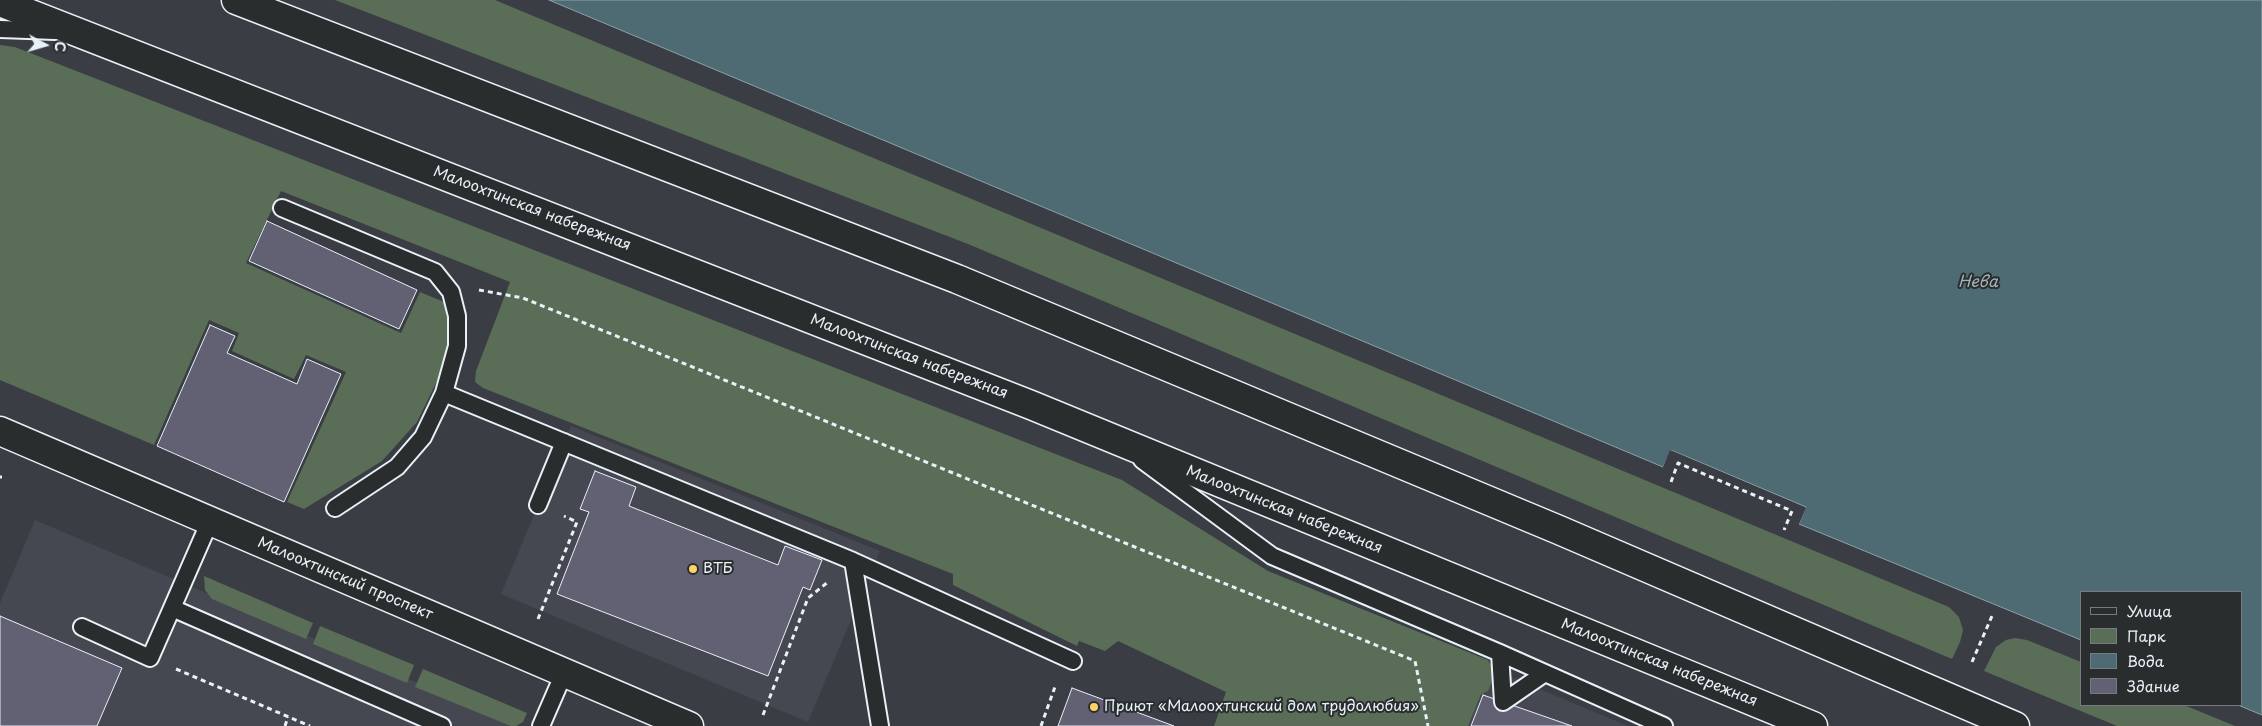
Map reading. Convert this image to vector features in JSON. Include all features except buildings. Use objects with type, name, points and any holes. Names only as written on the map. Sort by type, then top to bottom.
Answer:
[{"type":"main road","points":[[236,0],[957,279],[1559,530],[2015,726]]},
{"type":"main road","name":"Малоохтинская набережная","points":[[0,2],[1030,405],[1813,726]]},
{"type":"main road","name":"Малоохтинский проспект","points":[[0,431],[690,726]]},
{"type":"lane","points":[[0,29],[78,31]]},
{"type":"lane","points":[[282,208],[435,272],[450,292],[457,316],[457,346],[444,393],[424,437],[397,467],[335,508]]},
{"type":"lane","points":[[444,393],[853,561],[1070,659]]},
{"type":"lane","points":[[538,505],[564,442]]},
{"type":"lane","points":[[1118,442],[1272,556],[1500,653],[1664,726]]},
{"type":"lane","points":[[82,627],[150,658],[210,521]]},
{"type":"lane","points":[[853,561],[880,726]]},
{"type":"lane","points":[[172,608],[442,726]]},
{"type":"lane","points":[[1500,653],[1503,702],[1544,673]]},
{"type":"lane","points":[[541,726],[564,673]]},
{"type":"path","points":[[450,292],[477,290],[523,298],[1415,662],[1428,726]]},
{"type":"path","points":[[1671,482],[1678,463],[1792,511],[1784,530]]},
{"type":"path","points":[[538,505],[577,522],[538,619]]},
{"type":"path","points":[[763,714],[808,598]]},
{"type":"path","points":[[1972,662],[1992,616]]},
{"type":"path","points":[[150,658],[310,726]]},
{"type":"path","points":[[1041,726],[1070,659]]},
{"type":"path","points":[[285,726],[288,717]]},
{"type":"shaded area","points":[[571,426],[880,551],[808,722],[501,594]]},
{"type":"shaded area","points":[[35,520],[519,726],[0,726],[0,603]]},
{"type":"shaded area","points":[[1485,666],[1628,726],[1461,726]]},
{"type":"green space","points":[[335,0],[495,0],[1949,607],[1959,617],[1963,630],[1960,642],[1952,659],[968,244]]},
{"type":"green space","points":[[0,45],[15,47],[1122,480],[1268,571],[1488,660],[1493,668],[1493,679],[1488,691],[1481,694],[1468,726],[1214,726],[1226,692],[1118,641],[1105,651],[1079,641],[1077,646],[953,585],[953,574],[483,388],[475,382],[476,371],[510,282],[281,191],[246,263],[401,333],[420,292],[444,302],[451,338],[437,381],[417,422],[382,461],[304,509],[287,502],[346,372],[306,355],[294,379],[232,351],[239,333],[209,320],[154,445],[0,380]]},
{"type":"green space","points":[[204,576],[313,623],[306,639],[212,599],[205,590]]},
{"type":"green space","points":[[320,626],[414,665],[407,683],[313,644]]},
{"type":"green space","points":[[2015,638],[2027,640],[2080,662],[2080,706],[2186,706],[2235,726],[2117,726],[1984,671],[1996,647],[2006,640]]},
{"type":"green space","points":[[423,669],[527,713],[523,722],[516,726],[511,726],[415,687]]},
{"type":"water","name":"Нева","points":[[549,0],[2262,0],[2262,715],[2240,706],[2242,706],[2242,591],[2080,591],[2080,640],[1799,524],[1806,507],[1671,450],[1663,467]]},
{"type":"pier","points":[[1670,450],[1806,508],[1799,524],[1797,523],[1803,509],[1672,453],[1665,468],[1663,467]]},
{"type":"place","name":"ВТБ","points":[[693,569]]},
{"type":"place","name":"Приют «Малоохтинский дом трудолюбия»","points":[[1094,707]]}]
